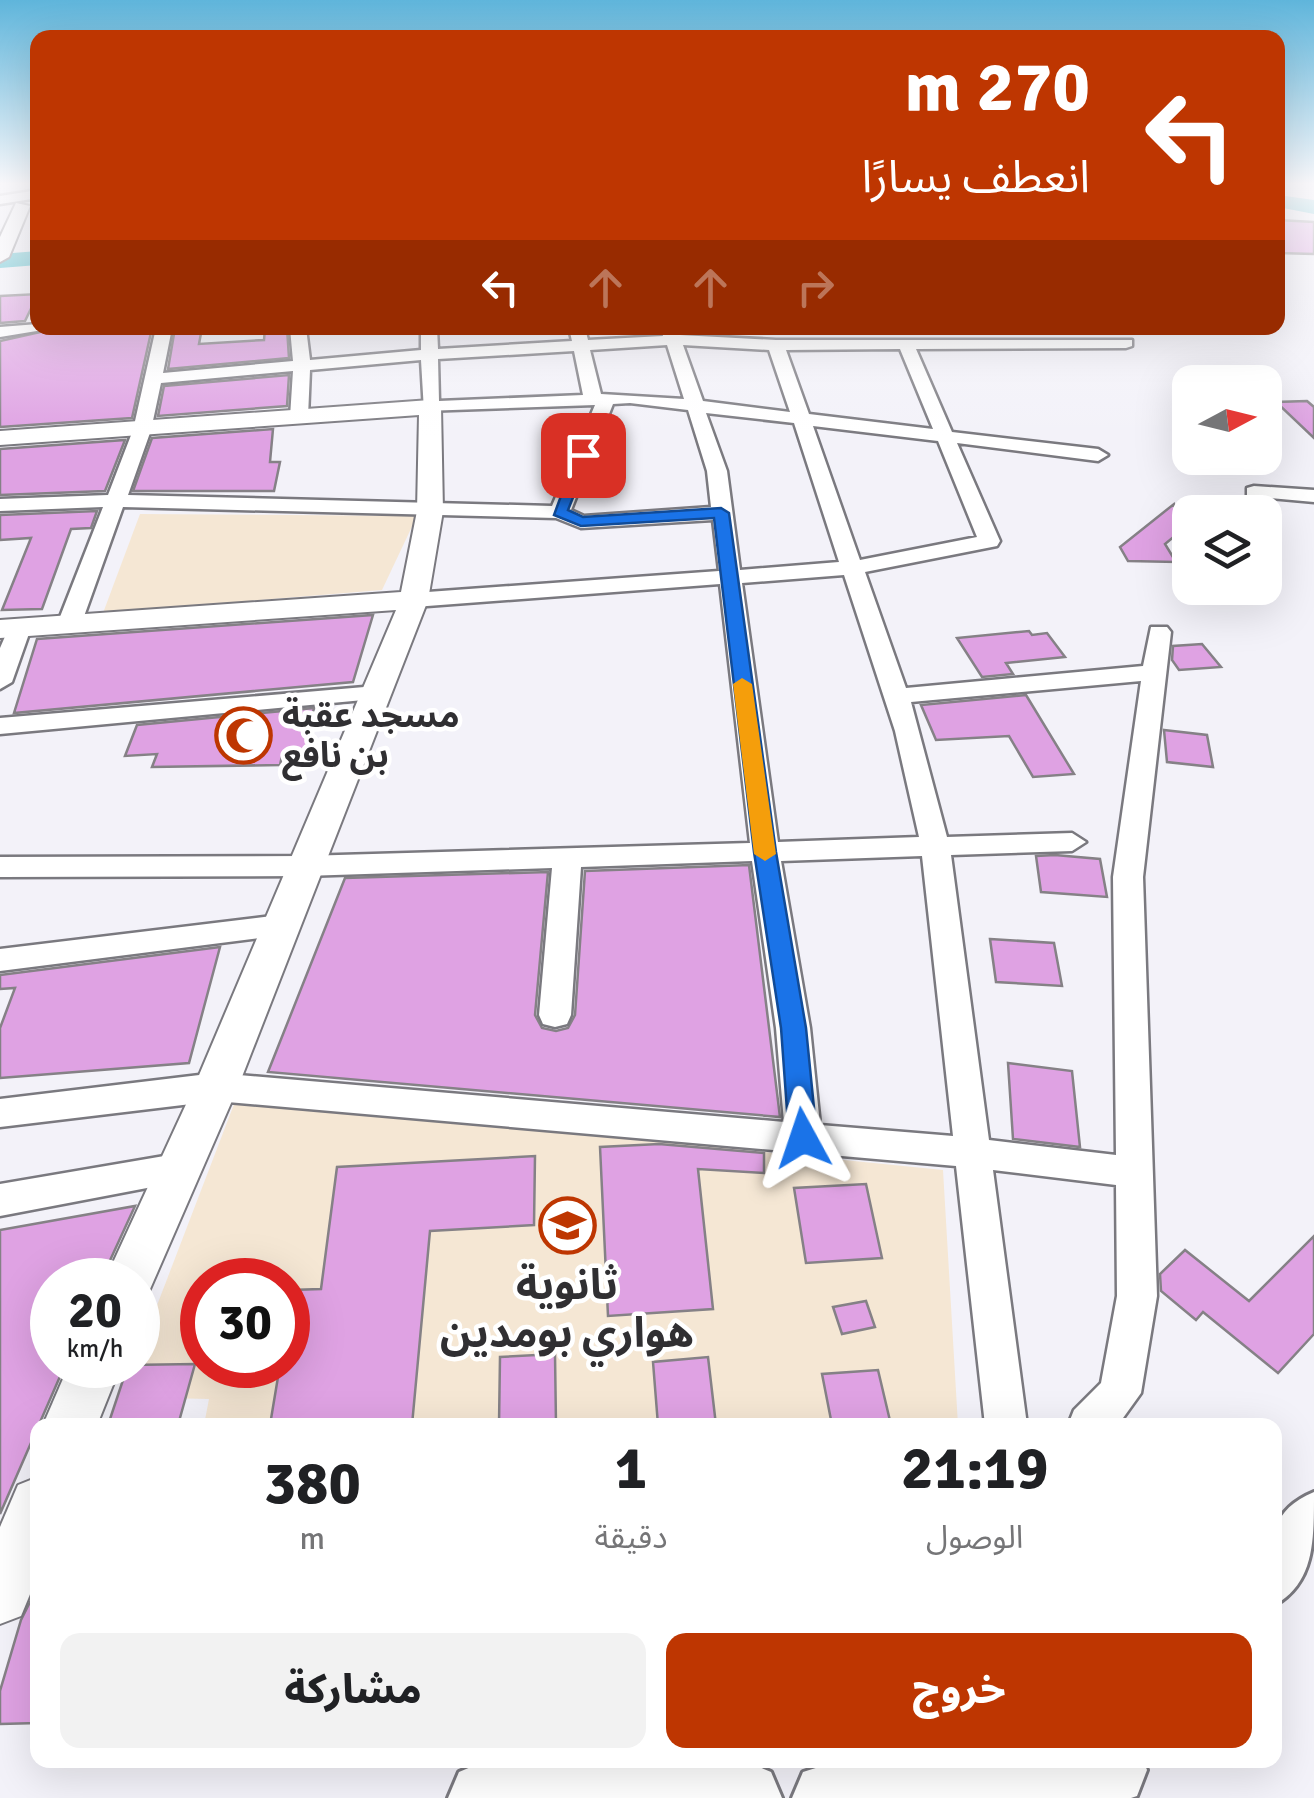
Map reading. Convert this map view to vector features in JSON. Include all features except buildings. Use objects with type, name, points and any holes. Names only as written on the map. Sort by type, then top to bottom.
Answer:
[{"type":"main road","points":[[1282,1563],[1314,1524]]},
{"type":"main road","points":[[830,1798],[1075,1777]]},
{"type":"main road","points":[[485,1798],[745,1798]]},
{"type":"street","points":[[0,332],[30,329]]},
{"type":"street","points":[[70,622],[142,430],[162,335]]},
{"type":"street","points":[[299,335],[302,367],[299,418]]},
{"type":"street","points":[[139,1258],[216,1087],[414,600],[430,510],[429,335]]},
{"type":"street","points":[[153,379],[431,354],[579,336],[624,335]]},
{"type":"street","points":[[670,335],[717,471],[765,852],[793,1028],[803,1138]]},
{"type":"street","points":[[680,335],[776,345],[1126,343]]},
{"type":"street","points":[[560,512],[600,399],[579,336]]},
{"type":"street","points":[[0,682],[9,628],[852,568],[989,541],[906,344]]},
{"type":"street","points":[[776,345],[896,696],[935,844],[1005,1418]]},
{"type":"street","points":[[0,438],[430,407],[600,399],[801,418],[1098,455]]},
{"type":"street","points":[[1254,492],[1314,496]]},
{"type":"street","points":[[0,506],[116,500],[560,512],[581,522],[721,513]]},
{"type":"street","points":[[1095,1418],[1120,1393],[1137,1296],[1128,876],[1159,632]]},
{"type":"street","points":[[896,696],[1155,672]]},
{"type":"street","points":[[0,726],[376,693]]},
{"type":"street","points":[[0,867],[304,866],[1072,842]]},
{"type":"street","points":[[555,1014],[567,858]]},
{"type":"street","points":[[0,960],[280,926]]},
{"type":"street","points":[[0,1113],[216,1087],[974,1153],[1132,1172]]},
{"type":"street","points":[[0,1200],[176,1169]]},
{"type":"street","points":[[73,1418],[85,1388]]},
{"type":"street","points":[[0,1596],[30,1524]]},
{"type":"shaded area","points":[[140,514],[417,516],[382,590],[103,613]]},
{"type":"shaded area","name":"ثانوية هواري بومدين","points":[[236,1099],[943,1170],[958,1418],[205,1418],[209,1399],[121,1397],[126,1388],[160,1388],[160,1298]]},
{"type":"slow traffic","points":[[742,684],[765,854]]},
{"type":"place","name":"مسجد عقبة بن نافع","points":[[243,735]]},
{"type":"place","name":"ثانوية هواري بومدين","points":[[567,1225]]},
{"type":"route","points":[[583,455],[560,512],[581,522],[721,513],[765,852],[793,1028],[803,1138]]}]
